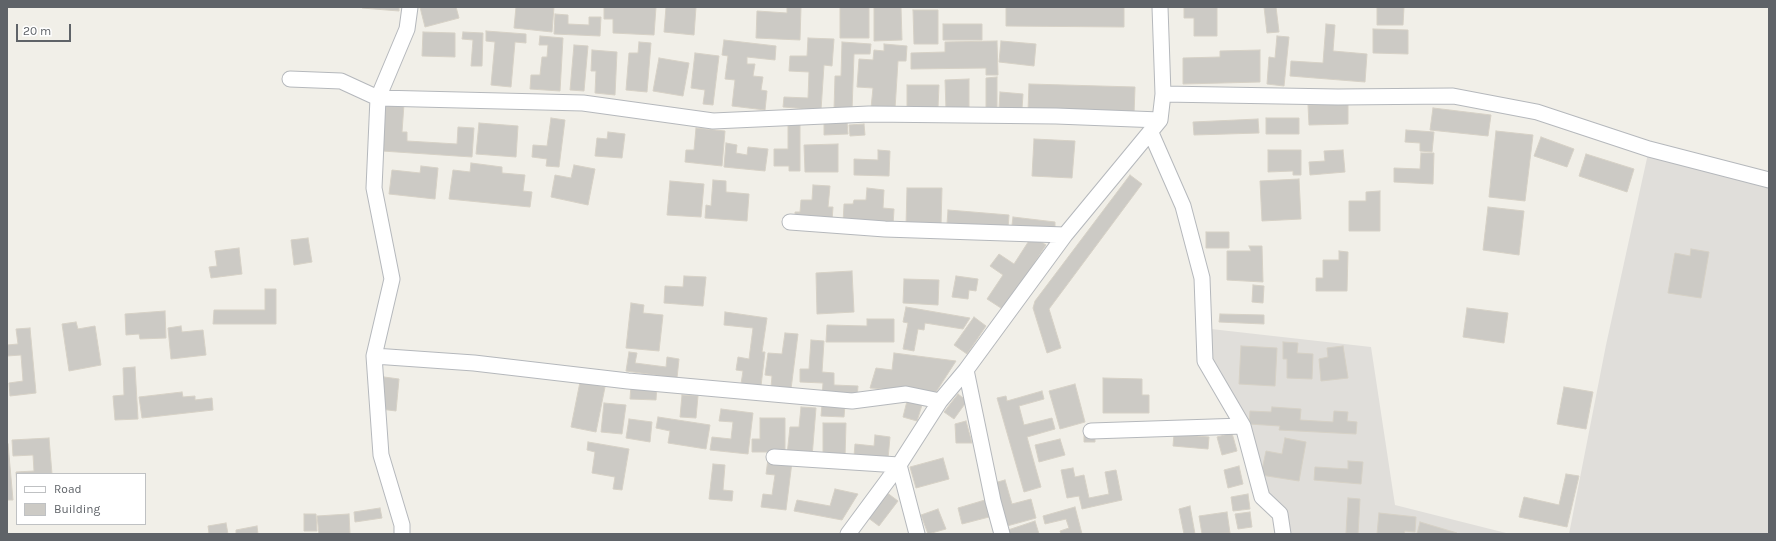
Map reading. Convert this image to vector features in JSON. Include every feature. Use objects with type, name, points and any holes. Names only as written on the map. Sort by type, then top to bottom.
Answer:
[{"type":"street","points":[[402,534],[402,524],[380,455],[374,356],[392,279],[374,188],[378,98],[407,29],[410,7]]},
{"type":"street","points":[[848,534],[899,465],[940,401],[966,370],[1065,235],[1151,133],[1160,120],[1163,94],[1160,7]]},
{"type":"street","points":[[290,79],[342,81],[378,98],[582,103],[713,121],[869,114],[1056,116],[1160,120]]},
{"type":"street","points":[[1163,94],[1338,97],[1453,96],[1537,112],[1650,150],[1769,180]]},
{"type":"street","points":[[1151,133],[1183,206],[1202,278],[1205,361],[1243,426],[1262,497],[1280,514],[1283,534]]},
{"type":"street","points":[[790,222],[885,229],[1065,235]]},
{"type":"street","points":[[374,356],[474,363],[628,381],[852,401],[906,394],[940,401]]},
{"type":"street","points":[[966,370],[993,501],[1002,534]]},
{"type":"street","points":[[1091,431],[1243,426]]},
{"type":"street","points":[[774,457],[899,465]]},
{"type":"street","points":[[899,465],[917,534]]},
{"type":"shaded area","points":[[1649,149],[1769,180],[1769,534],[1569,534],[1606,345]]},
{"type":"shaded area","points":[[1211,329],[1371,347],[1395,505],[1510,534],[1283,534],[1262,497],[1243,426],[1205,361]]},
{"type":"building","points":[[399,7],[399,11],[362,8]]},
{"type":"building","points":[[420,7],[456,7],[459,18],[425,27]]},
{"type":"building","points":[[516,7],[554,7],[552,32],[514,28]]},
{"type":"building","points":[[604,7],[656,7],[654,35],[613,33],[613,19],[604,19]]},
{"type":"building","points":[[666,7],[696,7],[694,35],[664,32]]},
{"type":"building","points":[[787,7],[801,7],[800,40],[756,38],[757,11],[787,13]]},
{"type":"building","points":[[840,7],[869,7],[869,38],[840,38]]},
{"type":"building","points":[[874,7],[901,7],[902,40],[874,41]]},
{"type":"building","points":[[1006,7],[1124,7],[1124,27],[1006,26]]},
{"type":"building","points":[[1184,7],[1217,7],[1217,36],[1194,36],[1194,18],[1184,18]]},
{"type":"building","points":[[1264,7],[1276,7],[1279,32],[1267,33]]},
{"type":"building","points":[[1377,7],[1404,7],[1403,25],[1377,25]]},
{"type":"building","points":[[913,10],[938,10],[938,44],[914,44]]},
{"type":"building","points":[[555,14],[568,15],[568,24],[589,25],[589,17],[601,17],[600,36],[554,34]]},
{"type":"building","points":[[943,24],[982,24],[982,40],[943,40]]},
{"type":"building","points":[[1326,24],[1335,25],[1333,51],[1367,54],[1365,82],[1290,76],[1291,61],[1323,63]]},
{"type":"building","points":[[1373,29],[1408,30],[1408,54],[1373,53]]},
{"type":"building","points":[[486,31],[526,34],[526,43],[515,42],[511,87],[491,85],[495,42],[486,41]]},
{"type":"building","points":[[423,32],[455,33],[455,57],[422,56]]},
{"type":"building","points":[[463,32],[483,33],[482,66],[471,66],[473,40],[462,39]]},
{"type":"building","points":[[540,36],[563,38],[560,91],[530,89],[531,75],[540,75],[542,57],[547,57],[548,45],[539,45]]},
{"type":"building","points":[[1277,36],[1289,37],[1284,86],[1267,84],[1269,57],[1275,58]]},
{"type":"building","points":[[808,38],[834,39],[832,66],[824,65],[821,110],[783,107],[784,97],[808,98],[809,72],[789,71],[790,56],[807,56]]},
{"type":"building","points":[[724,40],[776,46],[775,60],[747,57],[747,64],[755,64],[753,76],[763,77],[761,90],[767,91],[765,110],[732,106],[735,80],[725,79],[728,56],[722,55]]},
{"type":"building","points":[[997,41],[998,75],[986,75],[986,68],[911,69],[911,53],[945,52],[945,42]]},
{"type":"building","points":[[1001,41],[1036,44],[1034,66],[999,62]]},
{"type":"building","points":[[639,42],[651,43],[647,92],[626,90],[629,53],[638,53]]},
{"type":"building","points":[[842,42],[871,44],[870,54],[854,54],[852,111],[834,110],[835,76],[841,76]]},
{"type":"building","points":[[884,44],[907,46],[906,61],[898,61],[895,109],[871,108],[873,88],[857,87],[859,59],[873,60],[874,50],[884,51]]},
{"type":"building","points":[[574,45],[588,46],[584,91],[570,90]]},
{"type":"building","points":[[592,50],[617,52],[615,95],[595,93],[596,71],[591,71]]},
{"type":"building","points":[[1260,50],[1260,82],[1183,84],[1183,58],[1220,57],[1220,51]]},
{"type":"building","points":[[695,53],[719,56],[713,105],[703,104],[705,90],[691,88]]},
{"type":"building","points":[[659,58],[689,63],[683,96],[653,91]]},
{"type":"building","points":[[997,77],[997,108],[986,108],[986,78]]},
{"type":"building","points":[[969,79],[969,109],[946,110],[945,80]]},
{"type":"building","points":[[1029,84],[1135,87],[1134,115],[1028,111]]},
{"type":"building","points":[[907,85],[939,85],[938,108],[907,108]]},
{"type":"building","points":[[1000,92],[1023,94],[1022,109],[999,108]]},
{"type":"building","points":[[386,102],[404,104],[402,132],[407,132],[407,141],[457,144],[458,127],[474,128],[472,157],[382,151]]},
{"type":"building","points":[[1348,104],[1348,124],[1309,125],[1308,105]]},
{"type":"building","points":[[1433,108],[1491,115],[1488,136],[1430,130]]},
{"type":"building","points":[[551,118],[565,120],[559,167],[546,166],[547,159],[532,157],[533,145],[547,146]]},
{"type":"building","points":[[1266,118],[1299,118],[1299,134],[1266,134]]},
{"type":"building","points":[[1258,119],[1259,133],[1194,135],[1193,122]]},
{"type":"building","points":[[788,121],[800,121],[800,171],[789,171],[789,166],[774,166],[774,149],[788,149]]},
{"type":"building","points":[[847,121],[848,134],[824,135],[824,123]]},
{"type":"building","points":[[479,123],[518,126],[516,157],[476,154]]},
{"type":"building","points":[[864,124],[865,135],[850,136],[849,125]]},
{"type":"building","points":[[696,128],[725,131],[722,166],[685,162],[686,150],[694,150]]},
{"type":"building","points":[[1406,130],[1434,132],[1432,152],[1420,151],[1420,143],[1405,142]]},
{"type":"building","points":[[1496,131],[1533,135],[1525,201],[1489,197]]},
{"type":"building","points":[[608,132],[625,134],[622,158],[595,156],[597,138],[607,139]]},
{"type":"building","points":[[1541,137],[1574,149],[1567,167],[1534,156]]},
{"type":"building","points":[[1034,139],[1075,141],[1072,178],[1032,176]]},
{"type":"building","points":[[726,143],[737,145],[736,153],[747,155],[748,147],[768,149],[765,171],[724,167]]},
{"type":"building","points":[[838,144],[838,172],[805,172],[804,145]]},
{"type":"building","points":[[878,150],[890,151],[889,176],[854,175],[854,159],[878,160]]},
{"type":"building","points":[[1268,150],[1301,150],[1301,175],[1293,175],[1293,171],[1268,172]]},
{"type":"building","points":[[1343,150],[1345,172],[1310,175],[1309,162],[1325,161],[1324,151]]},
{"type":"building","points":[[1421,153],[1434,153],[1433,184],[1394,182],[1394,168],[1420,169]]},
{"type":"building","points":[[1586,154],[1634,169],[1627,192],[1579,176]]},
{"type":"building","points":[[471,163],[502,167],[502,173],[525,175],[523,191],[532,192],[530,207],[449,199],[453,170],[470,172]]},
{"type":"building","points":[[574,165],[595,169],[588,205],[551,197],[555,175],[571,178]]},
{"type":"building","points":[[421,166],[438,168],[435,199],[389,194],[392,170],[420,173]]},
{"type":"building","points":[[1130,175],[1142,184],[1049,309],[1061,348],[1047,353],[1033,308],[1035,301]]},
{"type":"building","points":[[1299,179],[1301,219],[1262,221],[1260,181]]},
{"type":"building","points":[[713,180],[726,181],[726,192],[749,194],[747,221],[705,218],[706,205],[711,206]]},
{"type":"building","points":[[670,181],[704,184],[701,217],[667,215]]},
{"type":"building","points":[[813,185],[830,186],[828,207],[833,207],[832,221],[795,218],[795,212],[800,212],[801,200],[812,200]]},
{"type":"building","points":[[867,188],[884,190],[883,208],[894,209],[893,226],[843,223],[844,204],[853,204],[854,200],[866,200]]},
{"type":"building","points":[[907,188],[942,188],[941,226],[906,226]]},
{"type":"building","points":[[1380,191],[1380,231],[1349,231],[1349,201],[1366,201],[1366,192]]},
{"type":"building","points":[[1488,207],[1524,211],[1519,255],[1483,250]]},
{"type":"building","points":[[948,210],[1009,215],[1008,229],[947,224]]},
{"type":"building","points":[[1013,217],[1055,222],[1055,230],[1012,225]]},
{"type":"building","points":[[1206,232],[1229,232],[1229,248],[1206,248]]},
{"type":"building","points":[[1032,236],[1046,245],[1004,310],[987,299],[1003,275],[990,266],[999,254],[1014,264]]},
{"type":"building","points":[[308,238],[312,262],[294,265],[291,240]]},
{"type":"building","points":[[1249,246],[1262,246],[1263,282],[1227,280],[1227,251],[1251,251]]},
{"type":"building","points":[[239,248],[242,274],[211,278],[209,267],[217,266],[215,251]]},
{"type":"building","points":[[1691,249],[1709,252],[1701,298],[1668,293],[1675,253],[1690,256]]},
{"type":"building","points":[[1339,251],[1348,252],[1347,291],[1316,291],[1316,278],[1323,278],[1323,260],[1339,260]]},
{"type":"building","points":[[852,271],[854,312],[817,314],[816,273]]},
{"type":"building","points":[[684,276],[706,277],[703,306],[664,303],[665,286],[683,287]]},
{"type":"building","points":[[956,276],[978,279],[976,291],[969,290],[968,299],[952,297]]},
{"type":"building","points":[[904,279],[939,280],[938,305],[903,303]]},
{"type":"building","points":[[1253,285],[1264,286],[1263,303],[1252,302]]},
{"type":"building","points":[[265,289],[276,289],[276,324],[213,324],[214,310],[265,310]]},
{"type":"building","points":[[631,303],[644,305],[643,313],[663,315],[659,351],[626,348]]},
{"type":"building","points":[[906,307],[970,318],[963,329],[925,323],[924,330],[918,329],[914,351],[903,349],[908,323],[903,322]]},
{"type":"building","points":[[1467,308],[1508,313],[1504,343],[1463,337]]},
{"type":"building","points":[[165,311],[166,338],[140,339],[139,334],[126,335],[125,314]]},
{"type":"building","points":[[725,312],[767,318],[762,352],[765,352],[761,386],[741,384],[743,371],[736,370],[738,357],[749,359],[753,328],[724,325]]},
{"type":"building","points":[[1220,314],[1264,315],[1264,324],[1219,322]]},
{"type":"building","points":[[974,317],[986,326],[967,354],[954,345]]},
{"type":"building","points":[[867,319],[894,319],[894,342],[826,342],[827,325],[867,326]]},
{"type":"building","points":[[76,322],[78,329],[95,326],[101,365],[69,371],[62,324]]},
{"type":"building","points":[[181,326],[182,332],[203,330],[206,355],[171,359],[168,328]]},
{"type":"building","points":[[30,328],[36,393],[10,396],[9,383],[23,381],[21,355],[7,356],[7,345],[18,344],[16,329]]},
{"type":"building","points":[[785,333],[798,334],[791,389],[771,387],[772,376],[765,375],[768,353],[782,354]]},
{"type":"building","points":[[811,340],[824,341],[822,372],[834,373],[834,385],[858,386],[857,399],[822,397],[823,383],[800,382],[800,369],[809,369]]},
{"type":"building","points":[[1283,342],[1298,343],[1297,353],[1313,354],[1312,379],[1287,378],[1287,359],[1283,359]]},
{"type":"building","points":[[1241,346],[1277,348],[1275,386],[1239,384]]},
{"type":"building","points":[[1343,346],[1348,378],[1321,381],[1319,359],[1328,357],[1327,348]]},
{"type":"building","points":[[629,352],[637,353],[635,363],[666,367],[667,357],[679,359],[677,378],[626,371]]},
{"type":"building","points":[[894,353],[956,361],[936,392],[870,388],[876,368],[892,370]]},
{"type":"building","points":[[135,367],[138,419],[115,420],[113,396],[124,395],[123,368]]},
{"type":"building","points":[[384,377],[399,379],[396,411],[380,409]]},
{"type":"building","points":[[1103,378],[1142,379],[1142,395],[1149,395],[1149,413],[1103,413]]},
{"type":"building","points":[[580,382],[605,387],[596,432],[571,427]]},
{"type":"building","points":[[1075,384],[1085,422],[1060,429],[1049,391]]},
{"type":"building","points":[[631,385],[657,386],[656,400],[630,399]]},
{"type":"building","points":[[1564,387],[1593,392],[1586,429],[1557,424]]},
{"type":"building","points":[[1042,391],[1044,399],[1019,406],[1024,425],[1052,418],[1055,429],[1027,437],[1041,487],[1024,492],[997,398],[1006,396],[1007,401]]},
{"type":"building","points":[[182,392],[183,397],[195,396],[195,400],[212,398],[213,410],[142,418],[139,397]]},
{"type":"building","points":[[958,394],[967,401],[954,419],[944,412]]},
{"type":"building","points":[[682,395],[698,396],[696,418],[680,417]]},
{"type":"building","points":[[907,401],[922,405],[917,421],[903,417]]},
{"type":"building","points":[[604,403],[626,405],[622,434],[601,432]]},
{"type":"building","points":[[822,404],[845,405],[844,417],[821,416]]},
{"type":"building","points":[[801,407],[816,408],[812,457],[787,455],[790,427],[799,427]]},
{"type":"building","points":[[1272,407],[1301,409],[1300,420],[1333,422],[1334,411],[1348,412],[1347,421],[1357,422],[1356,434],[1279,430],[1280,426],[1249,424],[1250,411],[1271,412]]},
{"type":"building","points":[[721,409],[753,413],[748,454],[710,450],[712,437],[731,439],[733,422],[719,421]]},
{"type":"building","points":[[658,417],[710,425],[706,449],[668,443],[670,431],[656,428]]},
{"type":"building","points":[[760,418],[785,418],[785,452],[752,452],[752,439],[760,439]]},
{"type":"building","points":[[629,419],[652,422],[650,442],[626,438]]},
{"type":"building","points":[[966,421],[972,443],[956,443],[955,424]]},
{"type":"building","points":[[823,423],[846,423],[845,458],[823,457]]},
{"type":"building","points":[[1084,433],[1095,434],[1095,442],[1084,442]]},
{"type":"building","points":[[1232,433],[1237,451],[1222,455],[1217,437]]},
{"type":"building","points":[[1174,434],[1209,437],[1208,449],[1173,446]]},
{"type":"building","points":[[875,435],[890,437],[888,459],[854,456],[855,444],[874,446]]},
{"type":"building","points":[[49,438],[52,473],[16,473],[34,471],[33,455],[13,456],[12,440]]},
{"type":"building","points":[[1285,438],[1306,442],[1299,481],[1261,475],[1266,451],[1282,454]]},
{"type":"building","points":[[1060,439],[1065,455],[1039,462],[1035,445]]},
{"type":"building","points":[[588,442],[629,449],[622,490],[613,489],[615,477],[592,473],[595,452],[587,450]]},
{"type":"building","points":[[8,444],[13,500],[7,500]]},
{"type":"building","points":[[943,458],[949,479],[916,488],[910,467]]},
{"type":"building","points":[[768,459],[792,462],[786,510],[761,507],[763,494],[772,495],[775,475],[766,474]]},
{"type":"building","points":[[1348,461],[1363,462],[1361,484],[1314,480],[1315,467],[1348,469]]},
{"type":"building","points":[[713,464],[725,465],[723,490],[733,491],[732,501],[709,499]]},
{"type":"building","points":[[1239,466],[1243,484],[1228,488],[1224,470]]},
{"type":"building","points":[[1073,468],[1075,477],[1084,475],[1089,498],[1109,494],[1105,472],[1116,470],[1122,500],[1082,509],[1079,496],[1067,498],[1061,470]]},
{"type":"building","points":[[1566,474],[1579,476],[1567,527],[1519,517],[1524,497],[1559,505]]},
{"type":"building","points":[[1005,480],[1012,504],[1031,499],[1036,518],[1007,526],[994,483]]},
{"type":"building","points":[[835,489],[858,494],[842,520],[794,511],[797,500],[830,506]]},
{"type":"building","points":[[886,492],[898,501],[879,526],[867,517]]},
{"type":"building","points":[[1248,494],[1250,509],[1233,511],[1231,497]]},
{"type":"building","points":[[1348,498],[1360,499],[1358,534],[1346,533]]},
{"type":"building","points":[[985,500],[989,517],[962,524],[958,508]]},
{"type":"building","points":[[1190,506],[1195,534],[1184,534],[1179,509]]},
{"type":"building","points":[[1075,507],[1082,534],[1061,534],[1060,531],[1069,528],[1066,519],[1045,524],[1043,516]]},
{"type":"building","points":[[380,508],[382,518],[355,522],[354,512]]},
{"type":"building","points":[[938,509],[946,529],[928,534],[921,515]]},
{"type":"building","points":[[1227,512],[1230,533],[1202,534],[1199,516]]},
{"type":"building","points":[[1250,512],[1252,527],[1238,529],[1235,514]]},
{"type":"building","points":[[1379,513],[1416,517],[1415,532],[1405,531],[1404,534],[1377,534]]},
{"type":"building","points":[[304,514],[316,514],[317,531],[304,531]]},
{"type":"building","points":[[349,514],[350,534],[319,534],[317,516]]},
{"type":"building","points":[[1035,521],[1039,534],[1005,534],[1005,531]]},
{"type":"building","points":[[1420,522],[1457,533],[1417,534]]},
{"type":"building","points":[[226,523],[228,534],[205,534],[209,533],[208,526]]},
{"type":"building","points":[[257,526],[258,534],[236,534],[236,530]]}]
